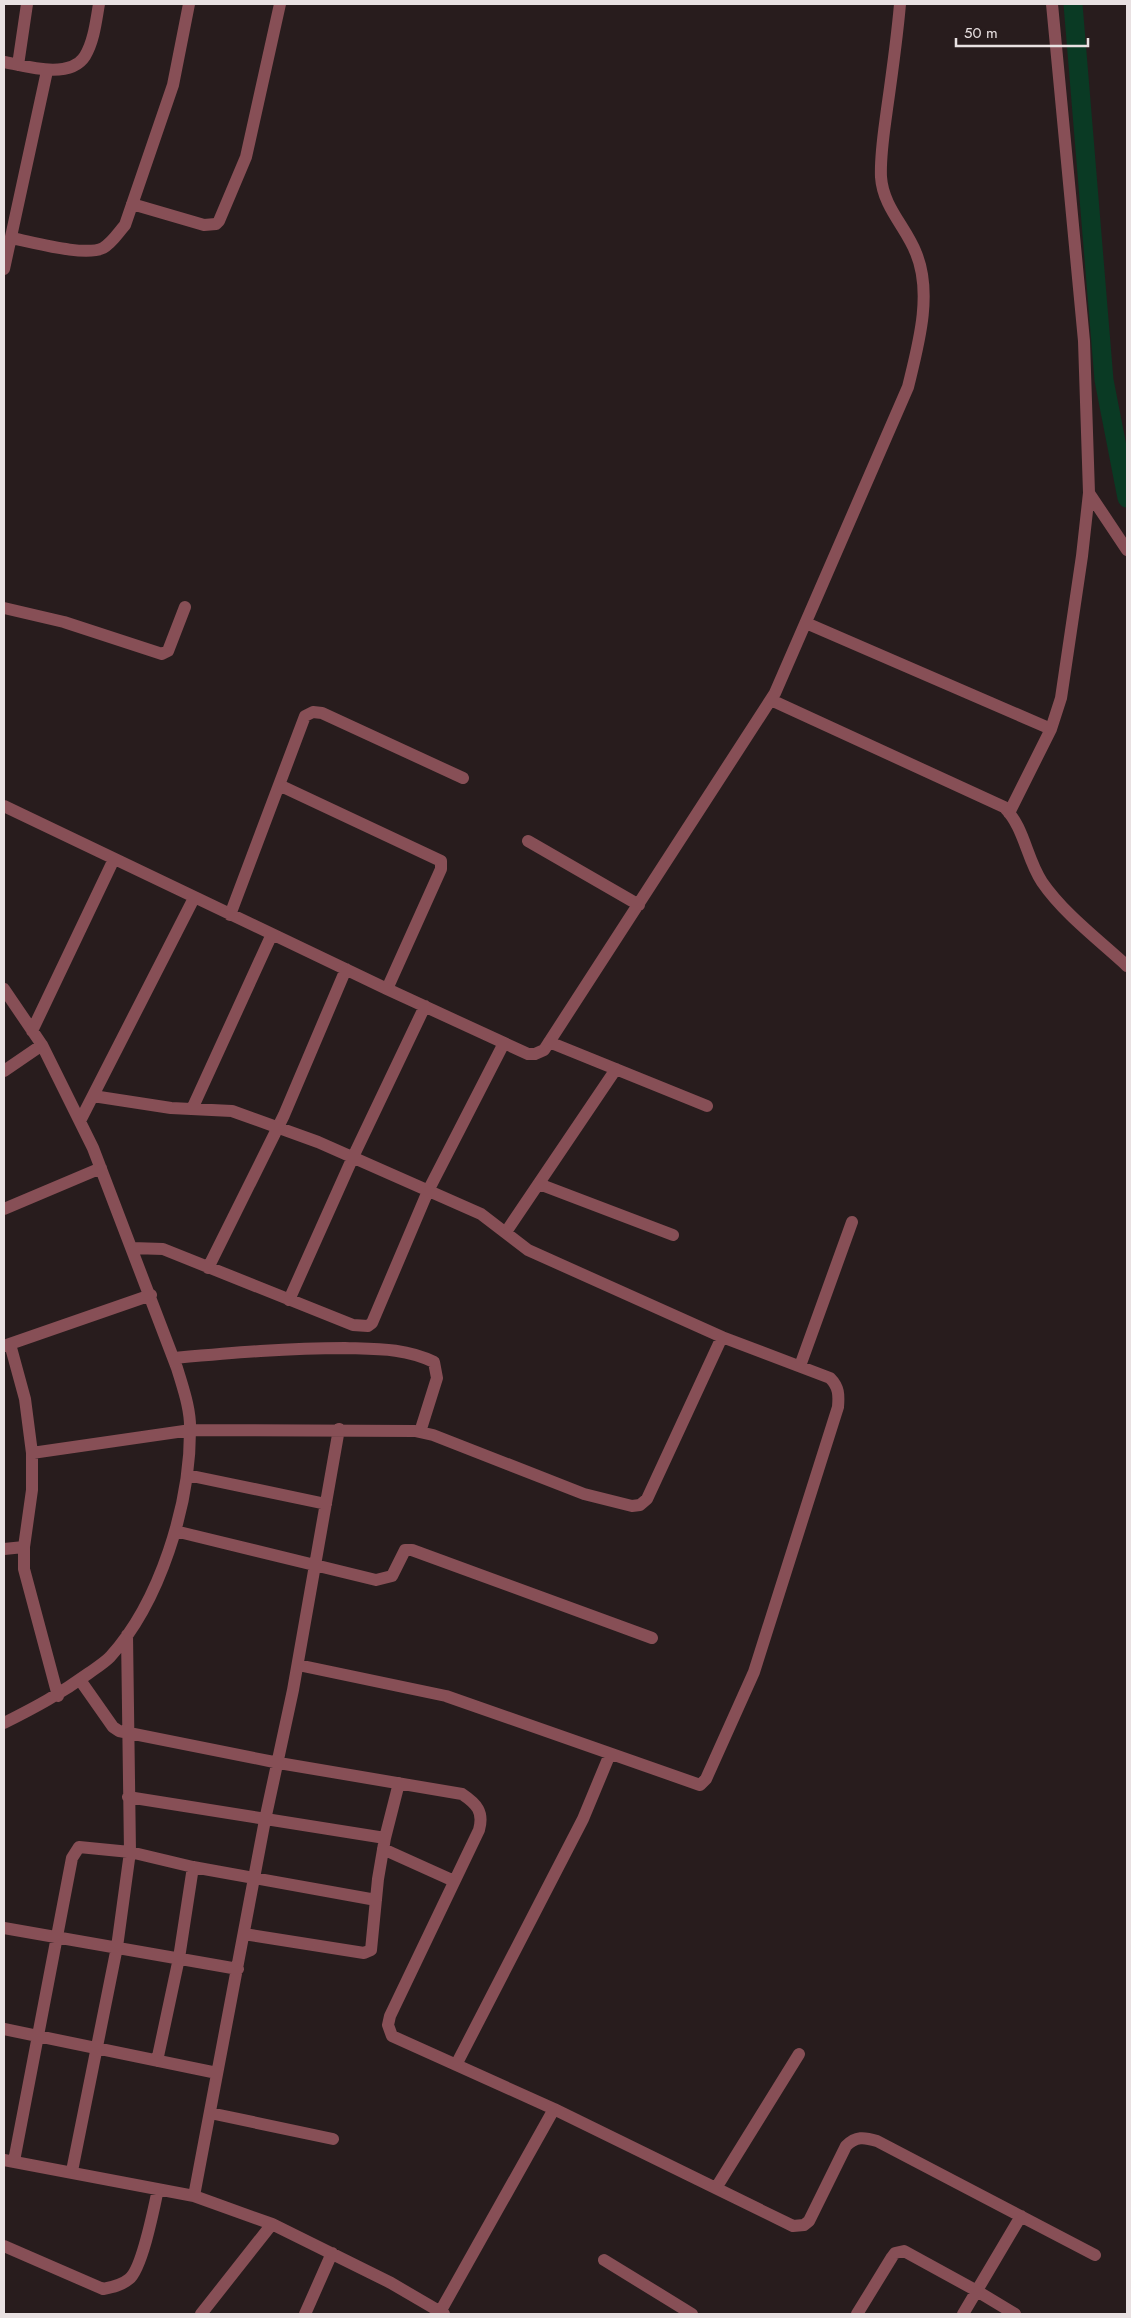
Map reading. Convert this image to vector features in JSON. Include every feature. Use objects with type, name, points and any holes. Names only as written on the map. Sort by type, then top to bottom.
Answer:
[{"type":"street","points":[[18,65],[27,4]]},
{"type":"street","points":[[4,62],[47,71],[62,70],[84,58],[94,31],[99,4]]},
{"type":"street","points":[[12,238],[88,252],[110,244],[125,226],[173,85],[188,4]]},
{"type":"street","points":[[132,204],[204,225],[210,226],[219,221],[246,157],[280,4]]},
{"type":"street","points":[[4,806],[194,898],[528,1054],[535,1054],[544,1050],[771,700],[899,413],[908,387],[917,348],[923,297],[923,278],[916,253],[893,215],[881,180],[881,157],[898,36],[900,4]]},
{"type":"street","points":[[1009,812],[1051,729],[1061,698],[1082,556],[1089,493],[1084,341],[1052,4]]},
{"type":"street","points":[[4,269],[47,71]]},
{"type":"street","points":[[1089,493],[1127,550]]},
{"type":"street","points":[[4,608],[64,622],[162,654],[168,650],[185,606]]},
{"type":"street","points":[[806,622],[1051,729]]},
{"type":"street","points":[[771,700],[1004,807],[1018,825],[1042,882],[1055,898],[1127,966]]},
{"type":"street","points":[[230,915],[305,716],[313,712],[322,713],[463,778]]},
{"type":"street","points":[[279,785],[441,861],[441,869],[387,989]]},
{"type":"street","points":[[528,841],[639,905]]},
{"type":"street","points":[[32,1031],[114,859]]},
{"type":"street","points":[[80,1121],[194,898]]},
{"type":"street","points":[[192,1109],[272,934]]},
{"type":"street","points":[[208,1268],[278,1128],[346,969]]},
{"type":"street","points":[[4,989],[42,1045],[101,1168],[174,1358],[186,1400],[191,1430],[187,1475],[175,1531],[139,1620],[109,1658],[58,1696],[4,1723]]},
{"type":"street","points":[[290,1300],[353,1157],[425,1006]]},
{"type":"street","points":[[132,1248],[163,1249],[353,1325],[368,1326],[372,1323],[428,1191],[504,1042]]},
{"type":"street","points":[[549,1042],[707,1106]]},
{"type":"street","points":[[4,1072],[42,1045]]},
{"type":"street","points":[[506,1232],[616,1069]]},
{"type":"street","points":[[92,1096],[171,1108],[232,1111],[353,1157],[480,1214],[528,1250],[722,1337],[830,1378],[836,1384],[839,1393],[838,1407],[757,1663],[706,1780],[700,1785],[695,1785],[446,1696],[298,1665]]},
{"type":"street","points":[[4,1209],[101,1168]]},
{"type":"street","points":[[539,1184],[673,1235]]},
{"type":"street","points":[[800,1366],[852,1222]]},
{"type":"street","points":[[58,1696],[24,1569],[24,1547],[32,1490],[32,1453],[25,1399],[7,1345],[151,1295]]},
{"type":"street","points":[[368,1326],[380,1349]]},
{"type":"street","points":[[32,1453],[191,1430],[397,1429],[433,1435],[584,1494],[632,1506],[640,1505],[647,1500],[722,1337]]},
{"type":"street","points":[[174,1358],[297,1348],[380,1349],[418,1354],[434,1362],[436,1378],[420,1432]]},
{"type":"street","points":[[194,2196],[238,1968],[253,1878],[279,1763],[298,1665],[339,1429]]},
{"type":"street","points":[[187,1475],[326,1504]]},
{"type":"street","points":[[175,1531],[316,1567],[381,1579],[392,1576],[405,1550],[412,1550],[652,1638]]},
{"type":"street","points":[[4,1549],[24,1547]]},
{"type":"street","points":[[72,2171],[116,1947],[130,1852],[127,1635]]},
{"type":"street","points":[[80,1680],[113,1728],[128,1734],[279,1763],[462,1794],[474,1802],[481,1812],[478,1830],[390,2016],[388,2025],[392,2036],[554,2109],[794,2226],[799,2227],[809,2221],[846,2146],[853,2139],[863,2137],[877,2141],[1095,2255]]},
{"type":"street","points":[[456,2065],[583,1819],[610,1754]]},
{"type":"street","points":[[244,1934],[368,1953],[373,1946],[376,1900],[384,1843],[399,1783]]},
{"type":"street","points":[[128,1796],[384,1843],[454,1881]]},
{"type":"street","points":[[376,1900],[193,1867],[130,1852],[83,1846],[77,1849],[72,1858],[58,1938],[9,2161],[72,2171],[194,2196],[272,2224],[391,2283],[442,2313],[554,2109]]},
{"type":"street","points":[[157,2061],[179,1958],[193,1867]]},
{"type":"street","points":[[4,1928],[238,1968]]},
{"type":"street","points":[[4,2029],[217,2073]]},
{"type":"street","points":[[716,2188],[799,2054]]},
{"type":"street","points":[[210,2113],[333,2139]]},
{"type":"street","points":[[4,2246],[104,2288],[118,2286],[131,2279],[138,2266],[158,2189]]},
{"type":"street","points":[[963,2314],[1021,2216]]},
{"type":"street","points":[[201,2314],[272,2224]]},
{"type":"street","points":[[858,2314],[892,2257],[900,2252],[904,2252],[977,2291],[1015,2314]]},
{"type":"street","points":[[305,2314],[332,2253]]},
{"type":"street","points":[[604,2260],[692,2314]]},
{"type":"waterway","points":[[1073,4],[1104,380],[1127,498]]}]
